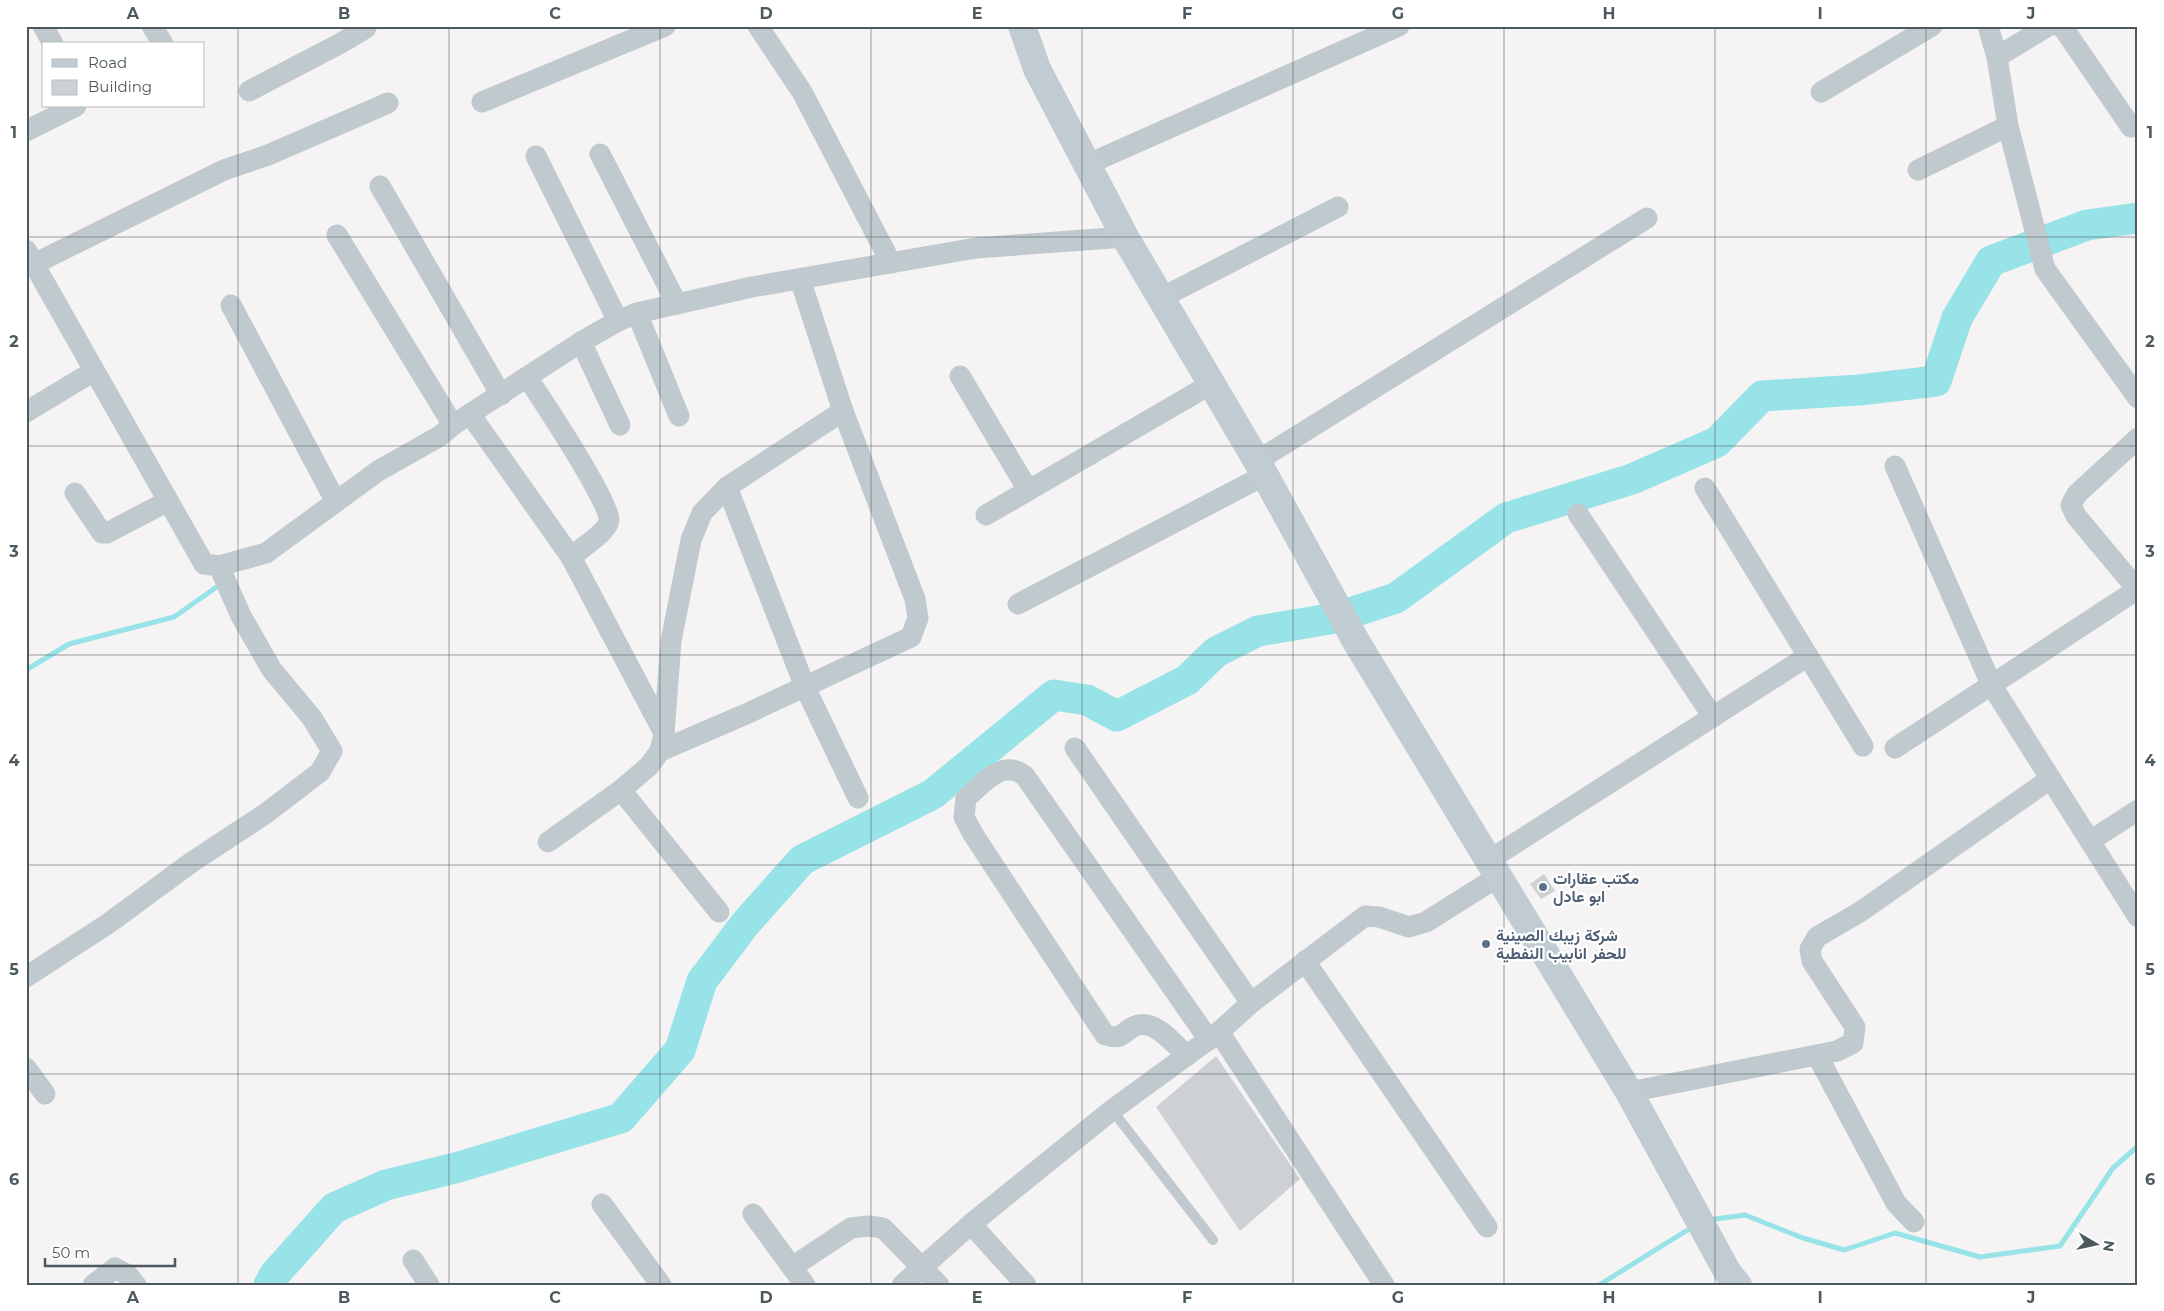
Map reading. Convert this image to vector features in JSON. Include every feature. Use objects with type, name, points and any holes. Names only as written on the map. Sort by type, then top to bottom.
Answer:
[{"type":"main road","points":[[1022,26],[1037,69],[1125,237],[1261,468],[1357,643],[1629,1092],[1693,1205],[1728,1273],[1738,1285]]},
{"type":"street","points":[[43,26],[52,42]]},
{"type":"street","points":[[152,26],[162,42]]},
{"type":"street","points":[[482,102],[665,26]]},
{"type":"street","points":[[758,26],[802,92],[891,263]]},
{"type":"street","points":[[1086,165],[1399,26]]},
{"type":"street","points":[[1821,92],[1932,26]]},
{"type":"street","points":[[1988,26],[1997,57],[2008,126],[2045,269],[2134,386]]},
{"type":"street","points":[[1997,57],[2048,26]]},
{"type":"street","points":[[2059,26],[2064,29],[2131,127]]},
{"type":"street","points":[[249,90],[370,27]]},
{"type":"street","points":[[388,103],[268,155],[224,170],[30,256],[204,564],[219,566],[266,553],[378,471],[440,436],[581,342],[627,317],[752,287],[976,248],[1125,237]]},
{"type":"street","points":[[26,131],[72,108]]},
{"type":"street","points":[[1918,170],[2008,126]]},
{"type":"street","points":[[600,154],[677,304]]},
{"type":"street","points":[[536,156],[627,317],[679,416]]},
{"type":"street","points":[[380,186],[501,395]]},
{"type":"street","points":[[1161,298],[1338,207]]},
{"type":"street","points":[[1018,604],[1261,468],[1646,218]]},
{"type":"street","points":[[337,235],[462,420],[571,556],[662,742]]},
{"type":"street","points":[[662,742],[805,687],[911,637],[918,618],[915,599],[843,411],[800,279]]},
{"type":"street","points":[[230,305],[336,502]]},
{"type":"street","points":[[581,342],[620,425]]},
{"type":"street","points":[[26,412],[94,371]]},
{"type":"street","points":[[960,376],[1028,490]]},
{"type":"street","points":[[527,377],[578,458],[606,508],[609,519],[606,529],[571,556]]},
{"type":"street","points":[[986,515],[1212,384]]},
{"type":"street","points":[[548,842],[621,790],[649,766],[662,742],[670,641],[690,540],[702,513],[727,487],[843,411]]},
{"type":"street","points":[[1895,748],[2137,589],[2076,516],[2071,505],[2076,494],[2138,438]]},
{"type":"street","points":[[1895,466],[1992,686],[2138,917]]},
{"type":"street","points":[[727,487],[805,687],[858,798]]},
{"type":"street","points":[[1705,488],[1863,746]]},
{"type":"street","points":[[75,493],[102,533],[107,533],[168,501]]},
{"type":"street","points":[[1578,514],[1714,716]]},
{"type":"street","points":[[26,977],[109,923],[192,862],[265,814],[320,772],[332,751],[312,718],[272,670],[240,616],[219,566]]},
{"type":"street","points":[[902,1285],[972,1224],[1112,1110],[1214,1036],[1305,961],[1333,942],[1365,916],[1379,916],[1409,927],[1426,922],[1494,868],[1714,716],[1808,656]]},
{"type":"street","points":[[1075,748],[1251,1004]]},
{"type":"street","points":[[1186,1056],[1161,1032],[1150,1026],[1140,1024],[1123,1036],[1114,1038],[1105,1035],[973,834],[964,817],[966,798],[997,772],[1008,768],[1016,770],[1024,776],[1214,1036],[1384,1285]]},
{"type":"street","points":[[1629,1092],[1837,1051],[1853,1043],[1855,1027],[1812,961],[1810,949],[1817,937],[1860,912],[2050,779]]},
{"type":"street","points":[[621,790],[719,912]]},
{"type":"street","points":[[2090,841],[2138,810]]},
{"type":"street","points":[[1305,961],[1487,1227]]},
{"type":"street","points":[[1817,1055],[1896,1203],[1914,1222]]},
{"type":"street","points":[[26,1068],[45,1094]]},
{"type":"street","points":[[602,1204],[661,1285]]},
{"type":"street","points":[[753,1214],[805,1285]]},
{"type":"street","points":[[972,1224],[1026,1285]]},
{"type":"street","points":[[792,1267],[850,1228],[868,1226],[883,1228],[923,1266],[939,1285]]},
{"type":"street","points":[[413,1260],[429,1285]]},
{"type":"street","points":[[93,1285],[115,1268],[128,1275],[136,1285]]},
{"type":"lane","points":[[1112,1110],[1213,1240]]},
{"type":"building","name":"مكتب عقارات ابو عادل","points":[[1544,874],[1555,891],[1541,899],[1530,884]]},
{"type":"building","points":[[1216,1056],[1300,1179],[1240,1231],[1156,1107]]},
{"type":"waterway","points":[[269,1285],[275,1274],[334,1208],[386,1185],[459,1167],[621,1118],[680,1050],[702,981],[745,924],[802,860],[933,794],[1054,695],[1087,700],[1117,716],[1187,680],[1216,652],[1258,631],[1335,618],[1396,598],[1506,518],[1632,479],[1717,442],[1762,396],[1859,390],[1936,381],[1957,318],[1991,261],[2087,225],[2138,218]]},
{"type":"waterway","points":[[26,670],[69,644],[174,617],[218,586]]},
{"type":"waterway","points":[[1708,1220],[1745,1215],[1803,1238],[1844,1250],[1895,1233],[1980,1257],[2060,1246],[2113,1168],[2138,1146]]},
{"type":"waterway","points":[[1599,1285],[1694,1226]]},
{"type":"place","name":"مكتب عقارات ابو عادل","points":[[1543,887]]},
{"type":"place","name":"شركة زيبك الصينية للحفر انابيب النفطية","points":[[1486,944]]}]
